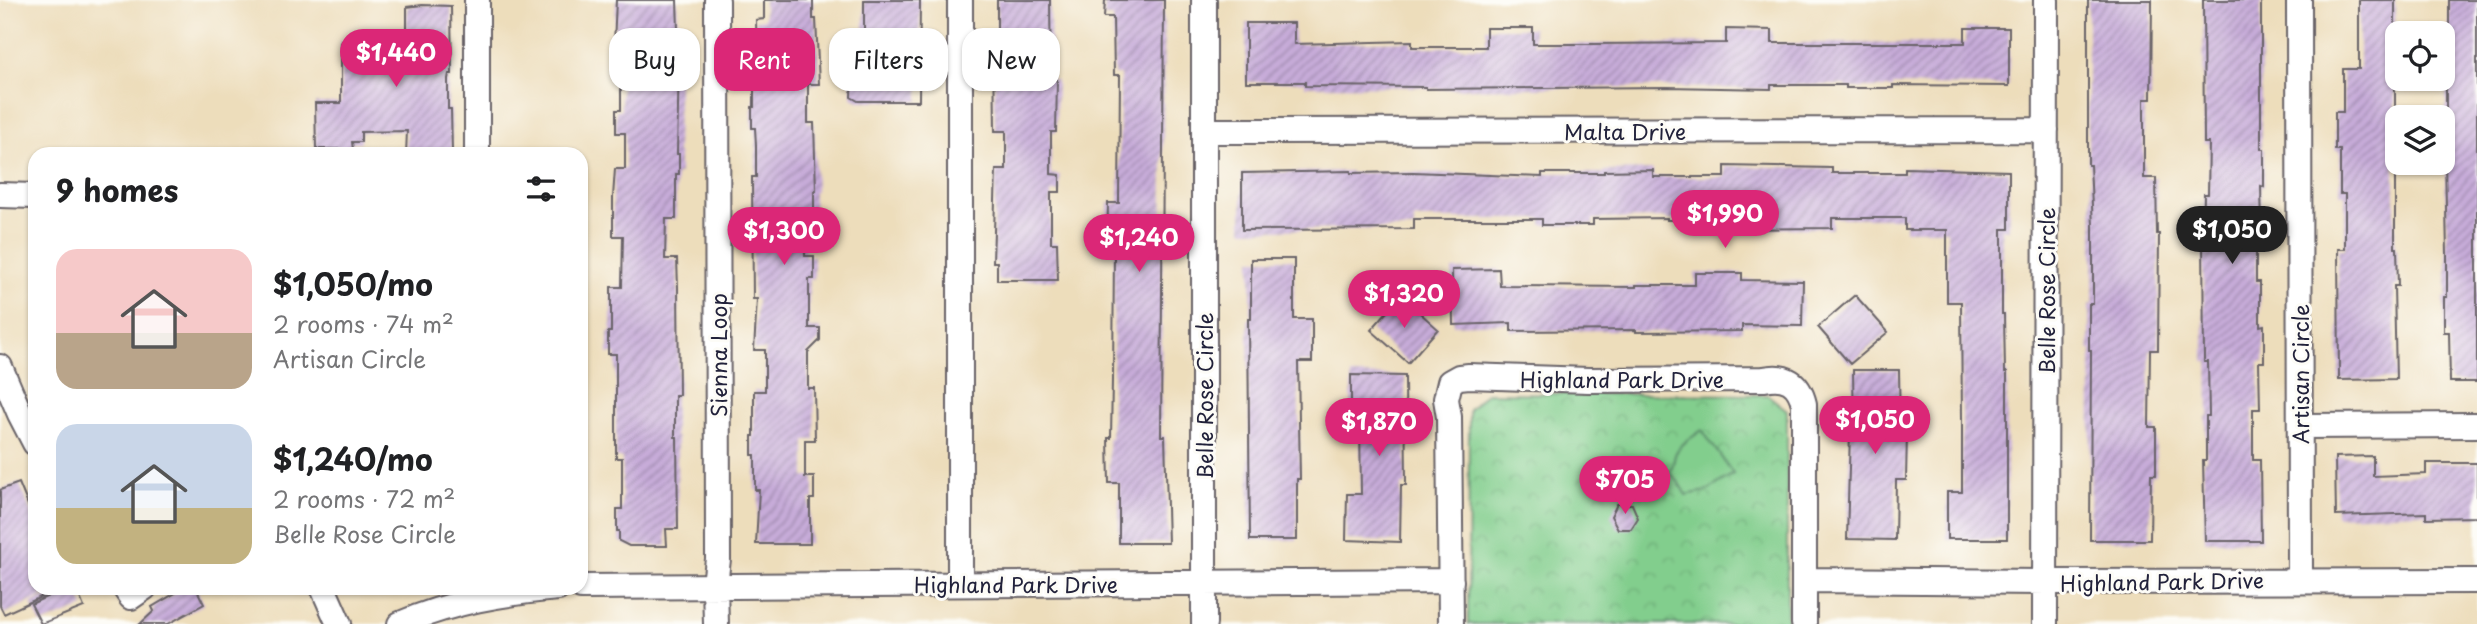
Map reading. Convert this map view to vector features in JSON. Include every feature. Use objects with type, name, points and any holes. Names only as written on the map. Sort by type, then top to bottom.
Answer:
[{"type":"street","points":[[477,0],[477,147]]},
{"type":"street","name":"Sienna Loop","points":[[716,624],[717,0]]},
{"type":"street","points":[[960,0],[960,584]]},
{"type":"street","name":"Belle Rose Circle","points":[[1204,0],[1204,624]]},
{"type":"street","name":"Belle Rose Circle","points":[[2045,624],[2046,0]]},
{"type":"street","name":"Artisan Circle","points":[[2299,0],[2300,580]]},
{"type":"street","name":"Malta Drive","points":[[1204,131],[2046,130]]},
{"type":"street","points":[[0,195],[28,196]]},
{"type":"street","points":[[0,367],[28,429]]},
{"type":"street","name":"Highland Park Drive","points":[[1451,624],[1449,417],[1446,399],[1450,382],[1469,376],[1588,380],[1776,377],[1796,383],[1804,404],[1804,624]]},
{"type":"street","points":[[2301,426],[2477,425]]},
{"type":"street","name":"Highland Park Drive","points":[[1805,580],[2477,581]]},
{"type":"street","name":"Highland Park Drive","points":[[588,587],[1451,581]]},
{"type":"street","points":[[326,595],[339,624]]},
{"type":"street","points":[[400,624],[454,604],[498,595]]},
{"type":"green space","points":[[1486,393],[1768,395],[1787,410],[1787,624],[1468,624],[1469,410]]},
{"type":"green space","points":[[1702,430],[1733,474],[1707,491],[1686,495],[1669,472],[1680,447]]},
{"type":"building","points":[[616,0],[677,0],[678,28],[615,28]]},
{"type":"building","points":[[764,0],[813,0],[813,19],[816,19],[819,84],[815,84],[815,28],[756,28],[756,20],[764,19]]},
{"type":"building","points":[[864,0],[920,0],[920,28],[864,28]]},
{"type":"building","points":[[997,0],[1050,0],[1050,28],[997,28]]},
{"type":"building","points":[[1105,0],[1164,0],[1161,436],[1165,436],[1168,543],[1119,543],[1119,483],[1109,483],[1114,250],[1107,250],[1108,203],[1119,203],[1120,75],[1114,75],[1113,17],[1104,17]]},
{"type":"building","points":[[2088,0],[2152,0],[2151,99],[2144,99],[2144,178],[2156,178],[2159,234],[2158,350],[2150,350],[2149,427],[2156,427],[2156,475],[2151,475],[2150,540],[2090,540],[2089,304],[2093,304],[2093,226],[2088,165]]},
{"type":"building","points":[[2203,0],[2261,0],[2261,149],[2264,149],[2264,187],[2261,186],[2262,229],[2256,229],[2256,282],[2260,282],[2260,326],[2264,325],[2264,362],[2259,362],[2260,409],[2253,409],[2253,460],[2260,460],[2261,541],[2205,541],[2203,460],[2206,460],[2206,416],[2209,416],[2208,362],[2204,362],[2203,237],[2204,194],[2208,194],[2209,143],[2204,143]]},
{"type":"building","points":[[2359,0],[2395,0],[2395,21],[2385,21],[2385,91],[2395,91],[2395,105],[2385,105],[2385,175],[2395,175],[2398,286],[2394,286],[2396,379],[2339,380],[2338,249],[2345,249],[2345,194],[2340,194],[2340,150],[2335,150],[2335,112],[2343,112],[2343,69],[2359,69]]},
{"type":"building","points":[[2449,0],[2477,0],[2477,382],[2450,382],[2449,332],[2444,332],[2444,297],[2447,297],[2445,175],[2455,175],[2455,105],[2446,105],[2446,91],[2455,91],[2455,21],[2449,21]]},
{"type":"building","points":[[451,6],[452,74],[449,74],[448,79],[448,109],[451,109],[452,147],[406,147],[407,131],[361,132],[361,142],[352,142],[353,147],[316,147],[315,103],[341,103],[341,41],[361,41],[361,52],[407,52],[407,7]]},
{"type":"building","points":[[1246,23],[1294,23],[1294,44],[1412,41],[1412,47],[1486,47],[1486,28],[1533,28],[1533,44],[1592,44],[1726,43],[1726,29],[1772,30],[1772,43],[1965,43],[1965,28],[2009,28],[2009,86],[1893,85],[1893,88],[1846,88],[1846,85],[1771,85],[1771,89],[1426,89],[1305,86],[1305,82],[1246,82]]},
{"type":"building","points":[[621,91],[678,91],[679,174],[676,174],[676,219],[666,219],[665,259],[677,259],[679,395],[675,395],[675,437],[678,529],[666,529],[667,546],[629,546],[619,541],[617,531],[617,509],[622,509],[622,458],[616,458],[616,354],[608,354],[608,332],[611,332],[611,287],[622,287],[623,236],[613,236],[615,169],[625,169],[625,133],[616,133],[616,110],[621,110]]},
{"type":"building","points":[[754,91],[808,91],[808,123],[814,123],[814,219],[805,219],[805,256],[814,256],[814,279],[809,279],[809,328],[820,328],[820,340],[808,352],[808,388],[814,388],[815,440],[805,440],[805,477],[814,477],[814,499],[810,499],[810,544],[756,544],[759,490],[755,490],[755,455],[752,455],[754,391],[765,391],[765,350],[754,350],[757,299],[753,299],[752,177],[756,177],[755,128],[752,128]]},
{"type":"building","points":[[851,91],[919,91],[919,101],[858,101],[851,97]]},
{"type":"building","points":[[995,91],[1057,91],[1056,132],[1051,132],[1051,174],[1060,175],[1060,192],[1051,192],[1051,243],[1057,243],[1058,280],[997,280],[997,262],[993,262],[996,170],[1006,170],[1006,131],[995,131]]},
{"type":"building","points":[[1725,166],[1832,168],[1832,173],[1905,173],[1905,168],[2009,171],[2009,229],[2002,229],[2002,314],[2007,372],[2007,539],[1947,539],[1947,492],[1962,492],[1962,420],[1961,302],[1947,302],[1947,230],[1905,230],[1905,218],[1832,218],[1832,228],[1725,229],[1725,220],[1667,218],[1593,219],[1593,225],[1542,225],[1542,219],[1414,219],[1414,229],[1242,230],[1242,173],[1351,171],[1542,177],[1542,173],[1653,170],[1653,177],[1725,177]]},
{"type":"building","points":[[1251,259],[1294,259],[1294,319],[1312,319],[1312,362],[1298,362],[1300,479],[1297,479],[1297,540],[1250,540],[1248,319],[1251,319]]},
{"type":"building","points":[[1499,269],[1500,286],[1695,285],[1695,273],[1742,273],[1742,280],[1803,281],[1802,326],[1742,325],[1742,331],[1636,332],[1511,331],[1511,323],[1453,325],[1452,270]]},
{"type":"building","points":[[1855,295],[1888,332],[1850,364],[1818,327]]},
{"type":"building","points":[[1401,296],[1438,329],[1408,363],[1371,330]]},
{"type":"building","points":[[1853,370],[1899,370],[1900,432],[1907,432],[1906,480],[1896,480],[1895,540],[1847,539],[1850,432],[1854,432]]},
{"type":"building","points":[[1351,375],[1405,376],[1406,485],[1401,485],[1400,542],[1346,540],[1347,494],[1361,494],[1360,422],[1351,422]]},
{"type":"building","points":[[2373,456],[2373,476],[2426,474],[2426,463],[2477,463],[2477,517],[2426,518],[2426,513],[2336,516],[2335,457]]},
{"type":"building","points":[[19,483],[28,505],[28,595],[43,596],[4,614],[0,606],[0,490]]},
{"type":"building","points":[[1617,504],[1632,504],[1638,518],[1631,529],[1618,529],[1611,516]]},
{"type":"building","points":[[51,595],[79,595],[84,607],[41,624],[31,604]]},
{"type":"building","points":[[172,595],[200,595],[204,604],[168,624],[140,624],[154,611],[152,607]]}]
